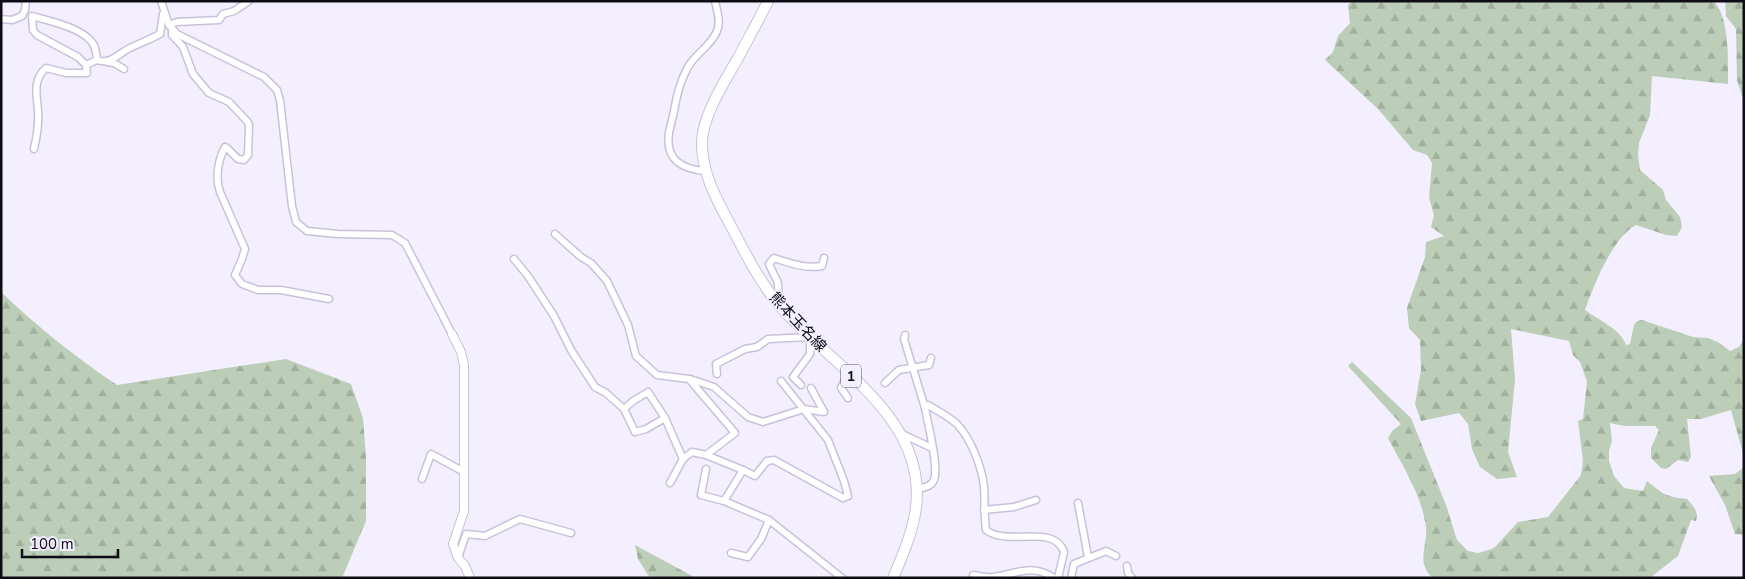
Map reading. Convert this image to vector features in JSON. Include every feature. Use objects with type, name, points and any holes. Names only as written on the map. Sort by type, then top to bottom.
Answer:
[{"type":"main road","name":"熊本玉名線","points":[[768,1],[719,92],[709,115],[702,138],[705,171],[715,197],[755,270],[779,305],[884,409],[900,433],[912,459],[916,473],[917,489],[915,512],[910,536],[892,578]]},
{"type":"street","points":[[1,19],[12,20],[22,16],[26,1]]},
{"type":"street","points":[[161,1],[164,13],[177,34],[264,78],[277,90],[280,100],[292,206],[296,222],[307,231],[338,234],[392,235],[405,243],[461,352],[464,365],[464,511],[454,544],[458,558],[465,566],[470,578]]},
{"type":"street","points":[[171,27],[177,22],[219,20],[223,14],[234,11],[248,1]]},
{"type":"street","points":[[705,171],[683,167],[676,161],[669,146],[668,134],[679,86],[687,69],[691,62],[712,40],[717,31],[719,21],[716,1]]},
{"type":"street","points":[[86,65],[118,58],[130,48],[160,34],[164,13]]},
{"type":"street","points":[[34,149],[39,120],[35,92],[41,72],[46,68],[66,72],[87,73],[86,65],[78,57],[37,35],[33,30],[32,16],[59,23],[84,35],[92,42],[99,61]]},
{"type":"street","points":[[171,27],[172,35],[183,47],[193,74],[209,93],[228,102],[249,125],[248,154],[246,158],[238,160],[225,147],[218,166],[217,184],[245,249],[235,275],[242,284],[258,290],[281,290],[329,298]]},
{"type":"street","points":[[99,61],[114,63],[124,69]]},
{"type":"street","points":[[556,234],[580,257],[590,263],[607,281],[628,324],[636,356],[657,375],[689,379],[714,387],[748,417],[763,422],[804,409],[824,412],[811,388]]},
{"type":"street","points":[[779,305],[778,283],[769,264],[774,258],[793,264],[817,267],[822,266],[824,258]]},
{"type":"street","points":[[514,259],[528,276],[554,316],[571,350],[595,388],[606,393],[624,409],[635,432],[646,429],[665,418]]},
{"type":"street","points":[[905,335],[904,339],[925,408],[936,469],[933,481],[928,487],[917,489]]},
{"type":"street","points":[[718,374],[716,364],[744,350],[757,347],[768,339],[810,337],[810,354],[793,376],[801,385]]},
{"type":"street","points":[[885,384],[899,370],[929,365],[931,358]]},
{"type":"street","points":[[848,373],[841,388],[848,398]]},
{"type":"street","points":[[689,379],[735,433],[706,455]]},
{"type":"street","points":[[670,483],[683,459],[692,452],[706,455],[755,476],[767,461],[774,460],[843,498],[848,496],[828,440],[781,381]]},
{"type":"street","points":[[624,409],[648,392],[665,418],[683,459]]},
{"type":"street","points":[[925,408],[928,406],[946,415],[958,426],[969,442],[984,486],[986,530],[992,535],[1001,537],[1050,537],[1058,542],[1064,552],[1058,578]]},
{"type":"street","points":[[900,433],[932,448]]},
{"type":"street","points":[[422,479],[432,454],[464,472]]},
{"type":"street","points":[[706,469],[701,495],[724,501],[769,520],[842,578]]},
{"type":"street","points":[[724,501],[743,470]]},
{"type":"street","points":[[984,510],[1014,507],[1036,500]]},
{"type":"street","points":[[1078,503],[1088,557]]},
{"type":"street","points":[[458,558],[466,534],[485,536],[520,519],[571,533]]},
{"type":"street","points":[[731,553],[748,557],[761,539],[769,520]]},
{"type":"street","points":[[1071,578],[1074,564],[1088,557],[1106,551],[1116,556]]},
{"type":"street","points":[[1127,566],[1128,573],[1132,578]]},
{"type":"street","points":[[973,575],[990,578],[1035,569],[1045,572],[1054,578]]},
{"type":"green space","points":[[1352,1],[1713,1],[1719,8],[1723,17],[1727,40],[1728,84],[1652,76],[1650,115],[1639,143],[1640,170],[1663,190],[1666,200],[1680,217],[1682,227],[1677,236],[1666,235],[1636,225],[1627,231],[1605,263],[1585,310],[1619,334],[1626,345],[1630,344],[1634,325],[1637,321],[1642,320],[1693,337],[1708,338],[1718,342],[1730,351],[1739,347],[1744,339],[1744,457],[1731,410],[1701,419],[1687,419],[1691,457],[1688,462],[1678,460],[1666,469],[1661,468],[1651,458],[1651,448],[1659,430],[1655,426],[1624,426],[1610,423],[1612,441],[1609,461],[1614,476],[1624,488],[1643,491],[1647,481],[1665,494],[1687,499],[1696,511],[1696,521],[1691,520],[1678,556],[1651,577],[1433,578],[1428,572],[1423,560],[1426,534],[1424,515],[1411,481],[1388,438],[1393,430],[1401,424],[1348,366],[1352,362],[1411,418],[1446,505],[1457,540],[1468,551],[1478,553],[1496,546],[1518,522],[1548,517],[1581,475],[1583,461],[1578,421],[1583,419],[1587,381],[1580,362],[1573,355],[1569,341],[1511,329],[1515,379],[1508,452],[1517,477],[1497,479],[1480,467],[1472,449],[1468,424],[1459,413],[1421,421],[1415,404],[1421,370],[1420,340],[1409,328],[1407,308],[1425,257],[1426,242],[1444,236],[1431,227],[1434,215],[1429,198],[1432,163],[1427,155],[1413,150],[1378,109],[1325,60],[1333,52],[1338,36],[1350,23],[1348,5]]},
{"type":"green space","points":[[1725,1],[1744,1],[1744,102],[1737,80],[1736,29],[1726,16]]},
{"type":"green space","points":[[1,292],[57,341],[117,385],[286,359],[351,384],[363,418],[366,457],[366,521],[342,578],[1,578]]},
{"type":"green space","points":[[1744,467],[1744,535],[1735,534],[1725,505],[1709,476],[1735,474]]},
{"type":"green space","points":[[635,545],[696,578],[650,578],[638,559]]}]
